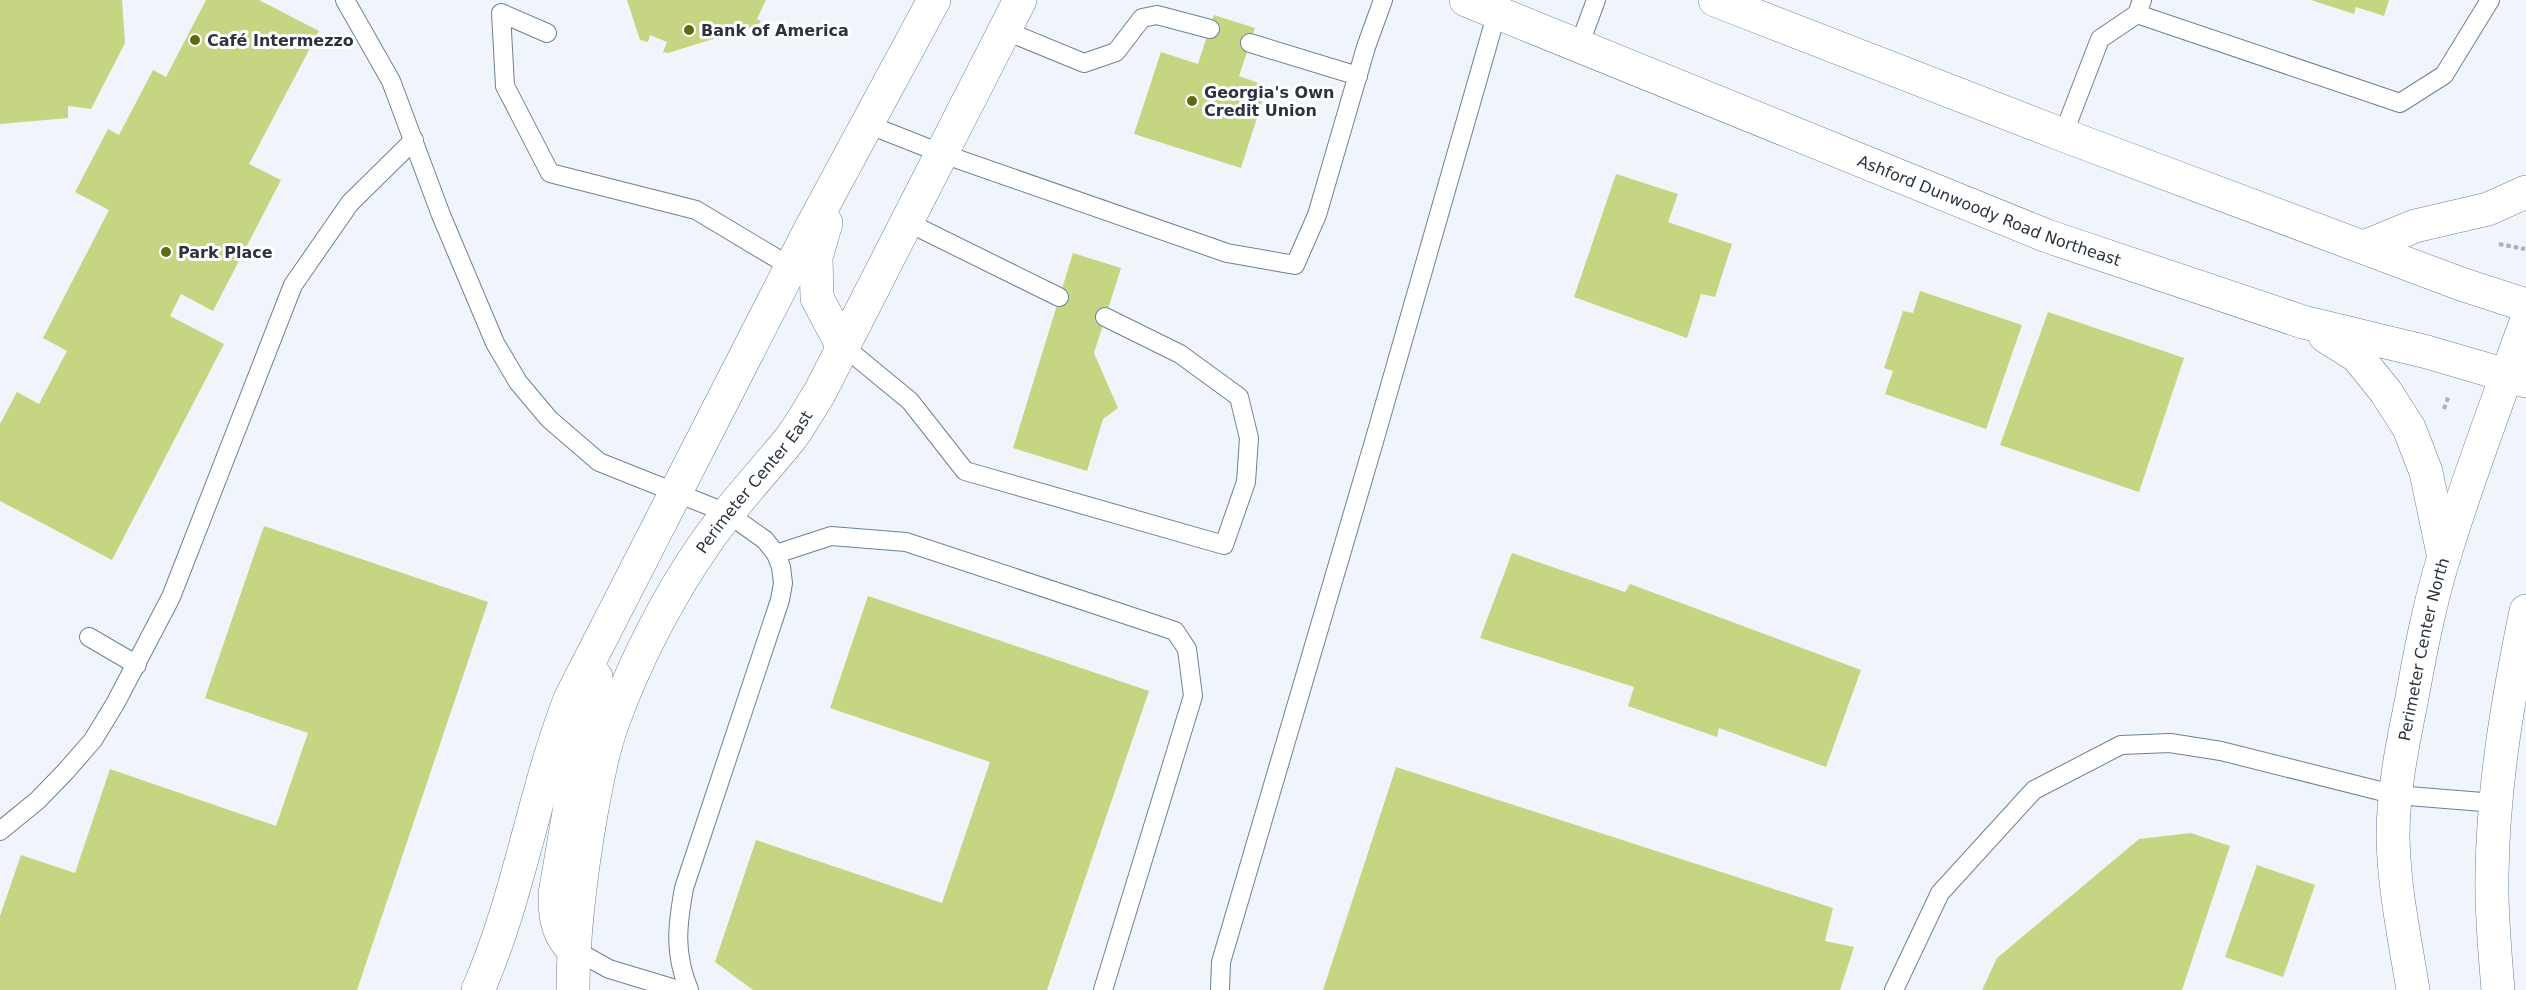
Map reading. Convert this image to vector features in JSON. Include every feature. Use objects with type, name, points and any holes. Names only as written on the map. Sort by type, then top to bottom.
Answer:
[{"type":"street","points":[[478,990],[495,950],[514,890],[547,764],[570,699],[840,172],[934,0]]},
{"type":"street","name":"Perimeter Center East","points":[[573,990],[585,851],[599,771],[613,723],[632,678],[678,587],[727,513],[791,438],[819,393],[1020,0]]},
{"type":"street","name":"Ashford Dunwoody Road Northeast","points":[[1466,0],[2047,236],[2303,322],[2517,378]]},
{"type":"street","points":[[1715,0],[2063,135],[2460,284],[2526,305]]},
{"type":"street","points":[[840,172],[816,257],[817,298],[842,345]]},
{"type":"street","points":[[2364,247],[2415,226],[2488,209],[2526,192]]},
{"type":"street","points":[[2303,322],[2357,356],[2386,392],[2409,428],[2426,472],[2444,558]]},
{"type":"street","name":"Perimeter Center North","points":[[2413,990],[2394,864],[2396,795],[2420,653],[2444,558],[2487,424],[2517,378],[2526,322]]},
{"type":"street","points":[[2498,990],[2492,877],[2495,803],[2501,744],[2526,612]]},
{"type":"street","points":[[575,950],[559,931],[555,912],[555,894],[574,783],[608,626]]},
{"type":"lane","points":[[345,0],[391,81],[441,215],[491,332],[518,382],[549,419],[599,462],[727,513],[765,540],[776,554],[781,567],[783,583],[780,600],[684,888],[676,930],[678,955],[689,990]]},
{"type":"lane","points":[[867,124],[943,154],[1227,253],[1295,264],[1317,215],[1383,0]]},
{"type":"lane","points":[[1579,46],[1596,0]]},
{"type":"lane","points":[[2063,135],[2100,39],[2139,7],[2400,103],[2444,75],[2490,0]]},
{"type":"lane","points":[[1220,990],[1221,962],[1497,12]]},
{"type":"lane","points":[[547,33],[501,13],[505,86],[550,173],[696,210],[791,267]]},
{"type":"lane","points":[[1006,31],[1084,63],[1116,52],[1142,18],[1157,15],[1210,29]]},
{"type":"lane","points":[[1250,43],[1358,76]]},
{"type":"lane","points":[[0,831],[38,800],[93,740],[137,665],[171,597],[293,285],[350,203],[414,140]]},
{"type":"lane","points":[[907,222],[1059,297]]},
{"type":"lane","points":[[842,345],[910,401],[965,471],[1224,545],[1246,482],[1249,438],[1239,397],[1180,354],[1105,317]]},
{"type":"lane","points":[[776,554],[831,536],[906,542],[1175,631],[1187,649],[1193,696],[1102,990]]},
{"type":"lane","points":[[89,637],[137,665]]},
{"type":"lane","points":[[1894,990],[1941,893],[2034,790],[2121,745],[2170,743],[2221,751],[2396,795],[2495,803]]},
{"type":"lane","points":[[575,950],[609,969],[679,990]]},
{"type":"path","points":[[2444,409],[2449,394]]},
{"type":"building","points":[[0,0],[122,0],[125,43],[91,109],[68,106],[68,118],[0,124]]},
{"type":"building","name":"Park Place","points":[[206,0],[259,0],[319,31],[249,164],[281,180],[213,311],[181,294],[170,316],[224,344],[112,560],[0,501],[0,424],[17,392],[39,404],[67,351],[43,338],[109,210],[75,192],[108,129],[119,135],[153,70],[166,77]]},
{"type":"building","name":"Bank of America","points":[[627,0],[766,0],[757,19],[761,21],[758,25],[668,53],[663,52],[667,42],[650,35],[648,42],[640,40]]},
{"type":"building","points":[[2311,0],[2389,0],[2384,16],[2356,7],[2354,14]]},
{"type":"building","points":[[1214,15],[1255,28],[1239,76],[1267,86],[1241,168],[1134,134],[1161,52],[1198,64]]},
{"type":"building","points":[[1616,174],[1678,194],[1668,222],[1732,244],[1715,297],[1701,294],[1687,338],[1574,297]]},
{"type":"building","points":[[1073,253],[1121,268],[1094,353],[1118,408],[1103,419],[1087,471],[1013,448]]},
{"type":"building","points":[[1920,291],[2022,325],[1986,429],[1885,394],[1893,371],[1884,368],[1903,311],[1913,313]]},
{"type":"building","points":[[2048,312],[2184,358],[2139,492],[2000,445]]},
{"type":"building","points":[[264,526],[488,602],[357,990],[0,990],[0,916],[21,855],[75,873],[110,769],[276,826],[308,733],[205,698]]},
{"type":"building","points":[[1512,553],[1625,592],[1630,584],[1861,670],[1826,767],[1719,728],[1717,737],[1628,706],[1634,687],[1480,638]]},
{"type":"building","points":[[868,596],[1149,691],[1047,990],[753,990],[715,962],[756,840],[942,903],[990,762],[830,708]]},
{"type":"building","points":[[1396,767],[1833,908],[1825,941],[1854,947],[1840,990],[1323,990]]},
{"type":"building","points":[[2191,833],[2230,846],[2182,990],[1982,990],[1997,958],[2139,839]]},
{"type":"building","points":[[2257,865],[2315,885],[2283,977],[2225,957]]},
{"type":"place","name":"Bank of America","points":[[689,30]]},
{"type":"place","name":"Café Intermezzo","points":[[195,40]]},
{"type":"place","name":"Georgia's Own Credit Union","points":[[1192,101]]},
{"type":"place","name":"Park Place","points":[[166,252]]}]
